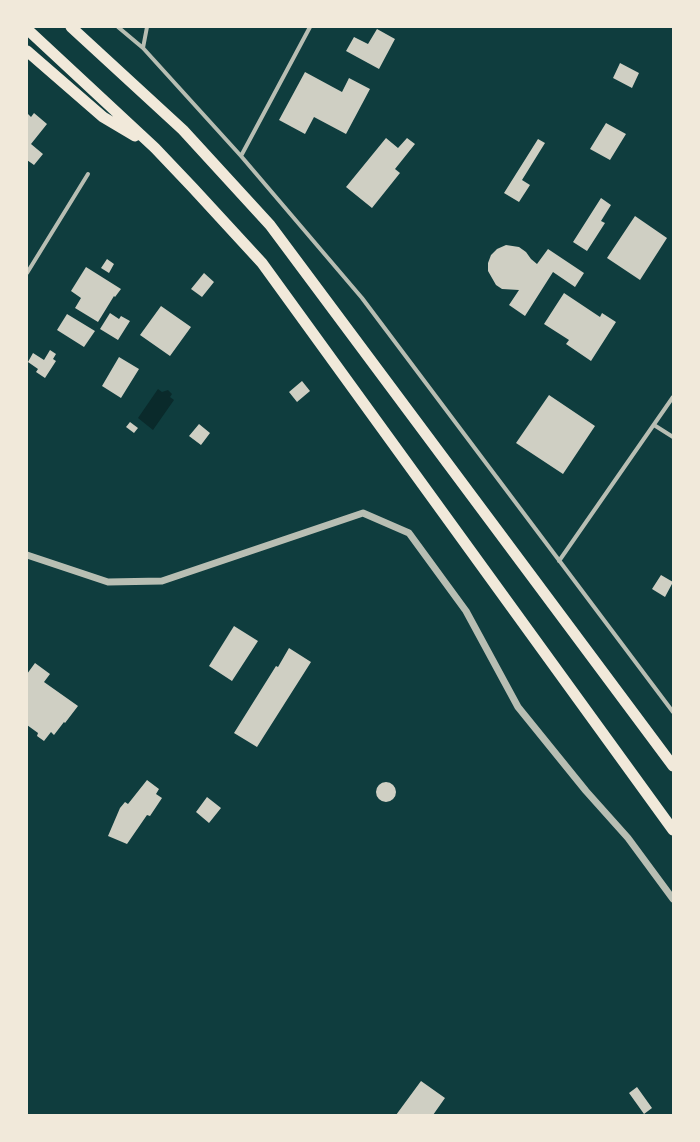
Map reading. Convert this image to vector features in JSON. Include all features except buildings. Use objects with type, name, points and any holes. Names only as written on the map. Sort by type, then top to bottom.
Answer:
[{"type":"highway","points":[[71,27],[183,130],[270,225],[673,766]]},
{"type":"highway","points":[[27,29],[155,148],[262,263],[673,830]]},
{"type":"highway","points":[[27,51],[103,117],[155,148]]},
{"type":"street","points":[[118,27],[143,48],[241,156],[362,298],[673,712]]},
{"type":"street","points":[[143,48],[147,27]]},
{"type":"street","points":[[241,156],[310,27]]},
{"type":"street","points":[[27,272],[88,174]]},
{"type":"street","points":[[559,561],[673,397]]},
{"type":"street","points":[[654,424],[673,437]]},
{"type":"street","points":[[27,555],[108,582],[162,581],[363,513],[409,533],[466,611],[518,707],[586,791],[628,838],[673,900]]},
{"type":"water","points":[[158,389],[162,392],[168,390],[172,394],[170,397],[174,400],[153,430],[138,418]]}]
